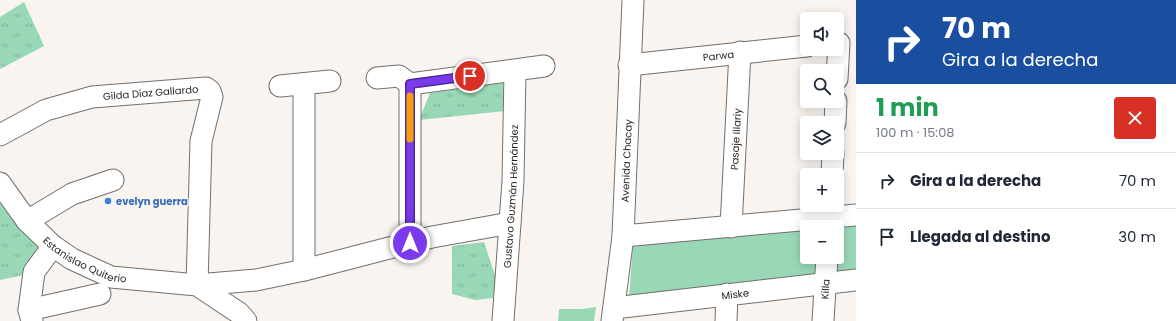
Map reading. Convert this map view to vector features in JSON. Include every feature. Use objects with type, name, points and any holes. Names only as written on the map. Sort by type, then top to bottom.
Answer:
[{"type":"street","name":"Avenida Chacay","points":[[613,314],[623,236],[629,65],[633,0]]},
{"type":"street","name":"Parwa","points":[[629,65],[800,47]]},
{"type":"street","name":"Pasaje Illariy","points":[[731,227],[740,52]]},
{"type":"street","points":[[377,78],[398,76],[410,84],[544,66]]},
{"type":"street","name":"Gustavo Guzmán Hernández","points":[[503,321],[513,180],[515,71]]},
{"type":"street","points":[[280,86],[330,81]]},
{"type":"street","points":[[304,84],[304,270]]},
{"type":"street","points":[[410,84],[410,243]]},
{"type":"street","name":"Gilda Díaz Gallardo","points":[[0,135],[46,110],[92,97],[206,88],[210,91],[212,97],[201,140],[197,285]]},
{"type":"street","points":[[27,221],[72,194],[113,180]]},
{"type":"street","name":"Estanislao Quiterio","points":[[0,183],[27,221],[53,246],[72,259],[112,276],[197,285],[256,280],[304,270],[432,237],[510,223]]},
{"type":"street","points":[[623,236],[731,227],[829,216],[856,215]]},
{"type":"street","points":[[53,246],[34,272],[31,316],[100,294]]},
{"type":"street","name":"Killa","points":[[823,321],[826,264]]},
{"type":"street","points":[[242,317],[245,294],[256,280]]},
{"type":"street","name":"Miske","points":[[613,314],[727,294],[856,280]]},
{"type":"street","name":"Estanislao Quiterio","points":[[197,285],[242,317]]},
{"type":"street","points":[[726,321],[727,294]]},
{"type":"green space","points":[[24,2],[44,46],[0,69],[0,17]]},
{"type":"green space","points":[[503,83],[505,111],[419,120],[430,93]]},
{"type":"green space","points":[[0,202],[16,223],[41,249],[23,275],[0,280]]},
{"type":"green space","points":[[856,220],[856,274],[629,297],[633,245],[800,226],[800,264],[844,264],[844,221]]},
{"type":"green space","points":[[484,242],[496,278],[493,298],[475,300],[452,294],[452,246]]},
{"type":"green space","points":[[596,307],[594,321],[558,321],[559,309],[582,309]]},
{"type":"slow traffic","points":[[410,96],[410,139]]},
{"type":"place","name":"evelyn guerra","points":[[108,201]]},
{"type":"route","points":[[410,243],[410,84],[470,76]]}]
